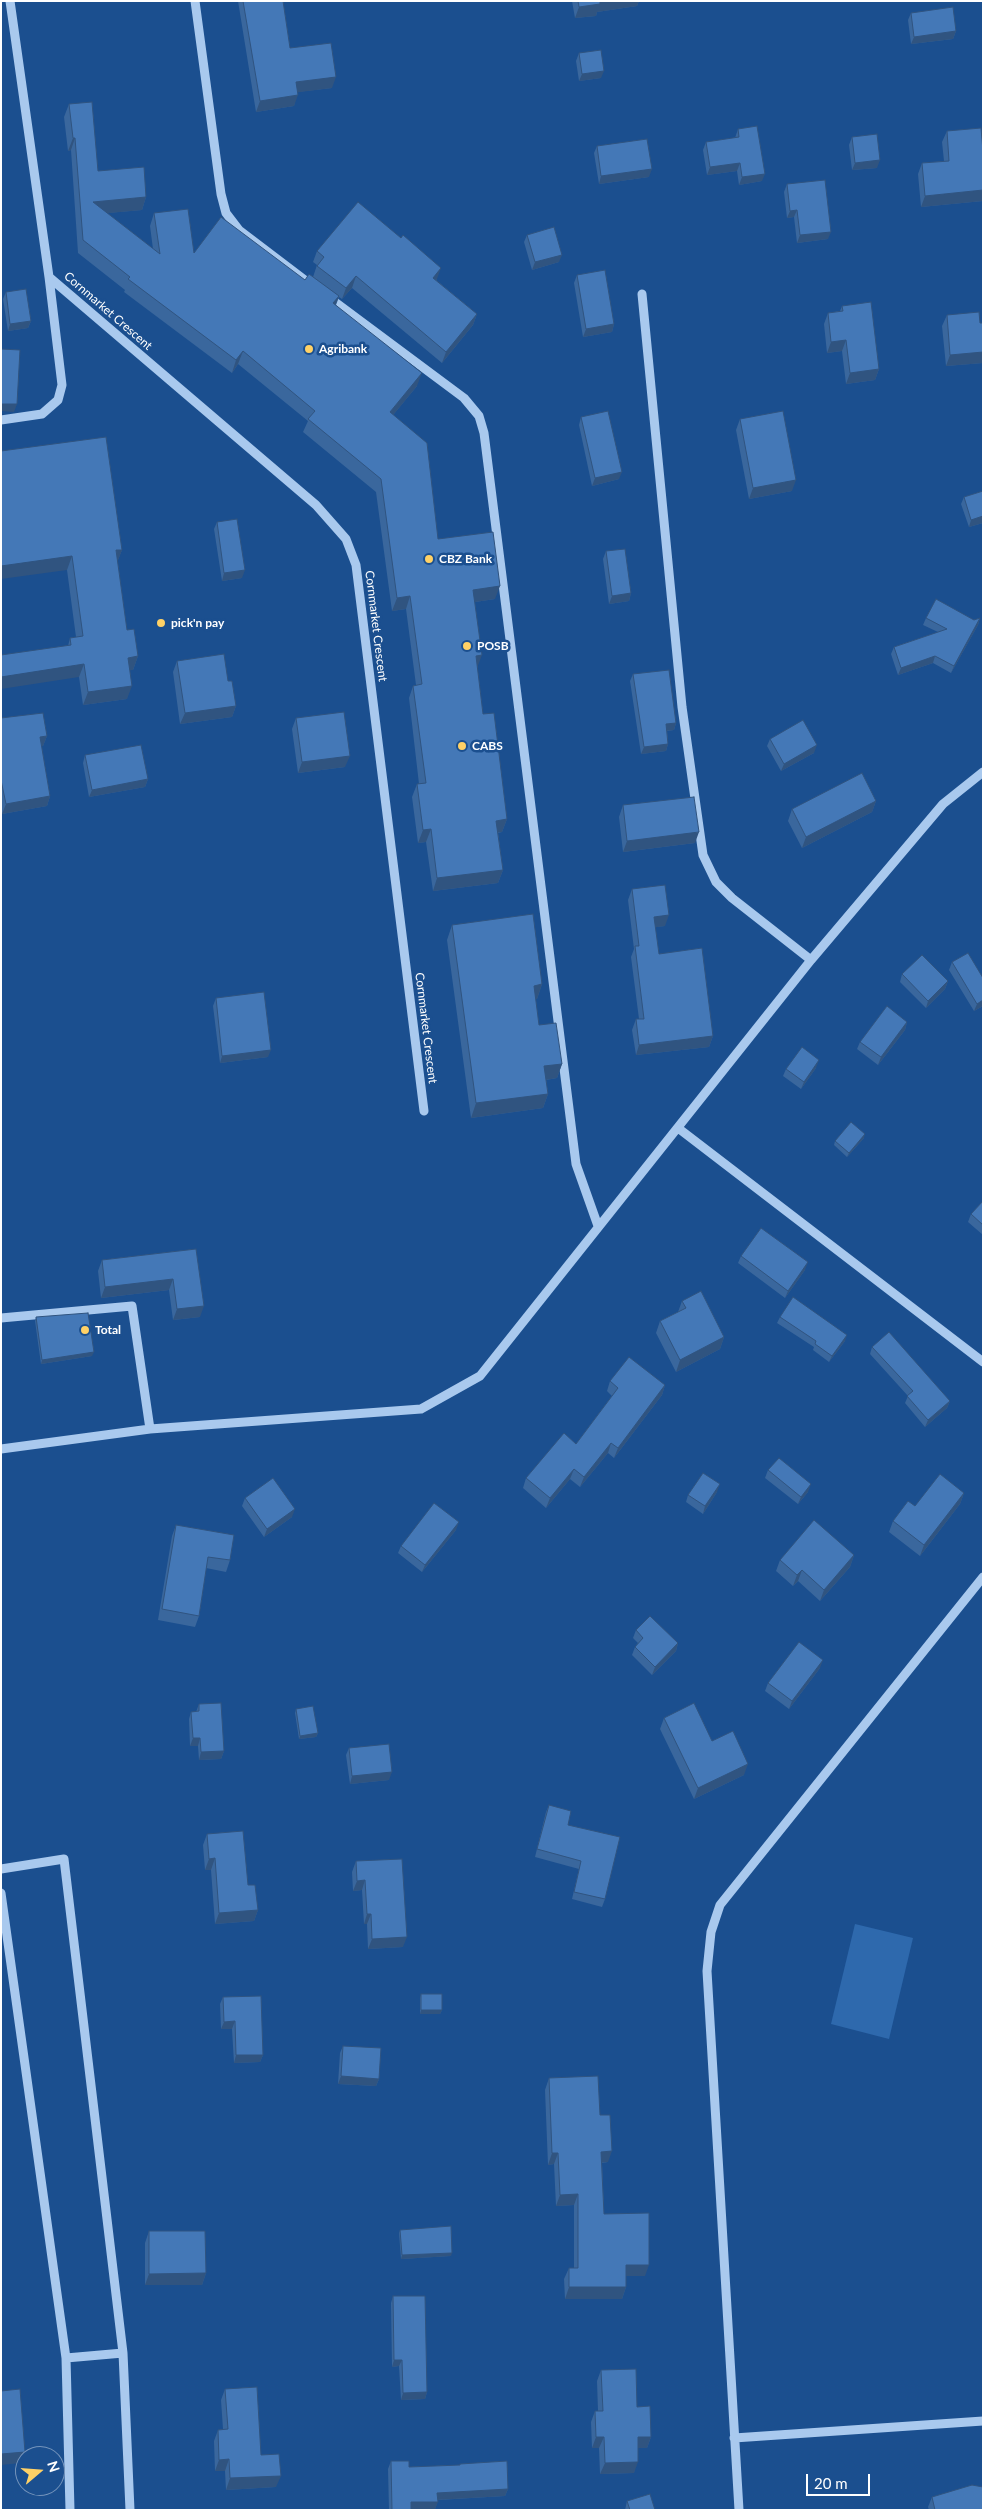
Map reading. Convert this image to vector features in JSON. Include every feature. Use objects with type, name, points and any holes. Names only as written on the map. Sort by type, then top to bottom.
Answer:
[{"type":"street","name":"Cornmarket Crescent","points":[[1,420],[42,414],[58,400],[62,385],[49,277],[10,1]]},
{"type":"street","points":[[195,1],[226,212],[239,230],[464,398],[479,416],[484,434],[576,1164],[598,1226]]},
{"type":"street","name":"Cornmarket Crescent","points":[[49,277],[316,505],[346,539],[356,565],[424,1111]]},
{"type":"street","points":[[642,294],[682,707],[703,855],[716,882],[732,898],[811,960]]},
{"type":"street","points":[[1,1448],[150,1429],[421,1410],[480,1376],[811,960],[943,804],[983,772]]},
{"type":"street","points":[[678,1128],[983,1362]]},
{"type":"street","points":[[1,1318],[132,1306],[150,1429]]},
{"type":"street","points":[[738,2510],[707,1971],[711,1932],[720,1905],[983,1577]]},
{"type":"street","points":[[1,1869],[64,1858],[123,2353],[130,2510]]},
{"type":"street","points":[[1,1893],[66,2358],[70,2510]]},
{"type":"street","points":[[66,2358],[123,2353]]},
{"type":"street","points":[[734,2438],[983,2422]]},
{"type":"shaded area","points":[[855,1924],[913,1938],[889,2039],[831,2024]]},
{"type":"building","points":[[243,1],[283,1],[290,48],[331,43],[336,77],[296,82],[298,95],[260,101]]},
{"type":"building","points":[[578,1],[600,1],[600,4],[579,7]]},
{"type":"building","points":[[953,7],[956,31],[914,37],[911,13]]},
{"type":"building","points":[[601,50],[604,71],[582,74],[579,53]]},
{"type":"building","points":[[92,102],[98,171],[144,167],[146,197],[93,202],[160,254],[154,213],[188,209],[194,253],[221,217],[305,280],[309,274],[339,296],[333,303],[422,373],[390,412],[427,443],[438,539],[493,532],[500,586],[473,590],[482,655],[476,656],[483,714],[494,713],[507,819],[496,821],[503,870],[437,878],[431,829],[423,830],[417,784],[426,783],[413,686],[422,684],[410,596],[397,598],[381,479],[308,419],[315,411],[243,351],[236,360],[128,279],[130,277],[83,240],[75,138],[73,138],[69,104]]},
{"type":"building","points":[[757,126],[765,174],[742,177],[740,163],[710,167],[706,142],[739,137],[738,129]]},
{"type":"building","points":[[981,128],[983,190],[925,196],[922,163],[949,161],[947,131]]},
{"type":"building","points":[[877,134],[880,160],[855,163],[852,137]]},
{"type":"building","points":[[647,139],[652,169],[601,176],[597,146]]},
{"type":"building","points":[[825,180],[831,232],[800,235],[797,210],[790,211],[787,184]]},
{"type":"building","points":[[358,202],[401,238],[403,235],[441,268],[433,278],[477,314],[446,352],[356,276],[346,288],[317,266],[324,257],[317,251]]},
{"type":"building","points":[[554,227],[562,255],[535,262],[527,235]]},
{"type":"building","points":[[605,270],[614,324],[586,329],[577,275]]},
{"type":"building","points":[[26,289],[31,321],[10,324],[6,292]]},
{"type":"building","points":[[871,302],[879,369],[850,373],[846,340],[831,342],[828,313],[843,311],[842,306]]},
{"type":"building","points":[[979,312],[980,323],[983,323],[983,352],[950,355],[947,315]]},
{"type":"building","points":[[1,349],[20,350],[17,404],[1,404]]},
{"type":"building","points":[[608,411],[622,472],[595,478],[581,417]]},
{"type":"building","points":[[783,411],[796,480],[753,488],[740,419]]},
{"type":"building","points":[[106,437],[122,550],[116,550],[127,630],[134,629],[138,656],[128,658],[132,686],[88,692],[84,664],[1,677],[1,655],[71,645],[70,638],[83,636],[72,556],[1,566],[1,451]]},
{"type":"building","points":[[983,491],[983,516],[971,520],[964,497]]},
{"type":"building","points":[[237,519],[245,570],[224,573],[217,522]]},
{"type":"building","points":[[625,549],[631,593],[612,596],[606,551]]},
{"type":"building","points":[[936,599],[974,620],[980,618],[954,666],[935,656],[901,668],[894,647],[947,629],[926,618]]},
{"type":"building","points":[[224,654],[228,681],[232,681],[236,706],[185,713],[177,661]]},
{"type":"building","points":[[669,670],[676,723],[666,724],[668,744],[644,747],[633,674]]},
{"type":"building","points":[[344,712],[350,756],[302,762],[296,718]]},
{"type":"building","points":[[43,713],[47,736],[40,737],[50,796],[6,804],[1,780],[1,718]]},
{"type":"building","points":[[803,720],[817,745],[784,764],[770,739]]},
{"type":"building","points":[[141,745],[148,779],[92,790],[85,755]]},
{"type":"building","points":[[862,773],[876,801],[806,837],[792,809]]},
{"type":"building","points":[[694,797],[699,832],[627,841],[623,805]]},
{"type":"building","points":[[665,885],[669,915],[654,917],[659,954],[702,948],[713,1036],[639,1045],[636,1019],[644,1019],[635,946],[639,946],[632,889]]},
{"type":"building","points":[[533,914],[542,984],[534,986],[539,1025],[556,1023],[562,1064],[544,1066],[548,1094],[476,1103],[452,925]]},
{"type":"building","points":[[968,953],[983,978],[983,1000],[977,1004],[952,962]]},
{"type":"building","points":[[922,955],[948,981],[928,1001],[902,974]]},
{"type":"building","points":[[264,992],[271,1050],[222,1056],[216,998]]},
{"type":"building","points":[[887,1006],[907,1022],[881,1057],[860,1042]]},
{"type":"building","points":[[802,1047],[819,1060],[804,1082],[786,1069]]},
{"type":"building","points":[[851,1122],[865,1134],[849,1153],[835,1141]]},
{"type":"building","points":[[983,1201],[983,1225],[971,1214]]},
{"type":"building","points":[[761,1228],[808,1262],[788,1291],[741,1256]]},
{"type":"building","points":[[196,1249],[204,1306],[177,1309],[173,1279],[105,1287],[102,1260]]},
{"type":"building","points":[[701,1291],[724,1337],[680,1360],[660,1321],[686,1308],[682,1301]]},
{"type":"building","points":[[793,1297],[847,1335],[832,1356],[815,1344],[816,1341],[780,1317]]},
{"type":"building","points":[[88,1313],[94,1352],[42,1360],[36,1317]]},
{"type":"building","points":[[889,1332],[950,1401],[928,1420],[907,1396],[913,1391],[872,1347]]},
{"type":"building","points":[[629,1357],[665,1385],[618,1448],[611,1443],[584,1477],[574,1469],[550,1498],[526,1478],[564,1433],[576,1444],[618,1388],[610,1381]]},
{"type":"building","points":[[779,1458],[811,1484],[801,1497],[768,1470]]},
{"type":"building","points":[[703,1473],[720,1484],[705,1506],[688,1495]]},
{"type":"building","points":[[940,1474],[964,1493],[924,1545],[893,1521],[908,1501],[915,1506]]},
{"type":"building","points":[[273,1478],[295,1509],[267,1529],[245,1498]]},
{"type":"building","points":[[434,1503],[459,1522],[425,1565],[401,1546]]},
{"type":"building","points":[[814,1520],[854,1555],[824,1590],[802,1570],[797,1575],[780,1560]]},
{"type":"building","points":[[176,1525],[234,1535],[230,1560],[208,1557],[199,1616],[162,1609]]},
{"type":"building","points":[[650,1616],[678,1643],[655,1667],[635,1647],[643,1638],[636,1630]]},
{"type":"building","points":[[799,1642],[823,1660],[792,1701],[768,1683]]},
{"type":"building","points":[[221,1703],[224,1751],[201,1752],[200,1738],[193,1738],[191,1712],[199,1711],[199,1704]]},
{"type":"building","points":[[694,1703],[712,1741],[733,1731],[748,1764],[698,1788],[664,1718]]},
{"type":"building","points":[[313,1706],[318,1733],[300,1736],[296,1709]]},
{"type":"building","points":[[389,1744],[392,1772],[352,1776],[349,1748]]},
{"type":"building","points":[[549,1805],[571,1811],[568,1825],[620,1837],[605,1899],[574,1892],[581,1861],[537,1849]]},
{"type":"building","points":[[243,1831],[248,1885],[255,1885],[258,1910],[219,1913],[215,1858],[209,1859],[207,1834]]},
{"type":"building","points":[[402,1859],[407,1937],[372,1939],[371,1914],[367,1914],[365,1880],[357,1881],[356,1861]]},
{"type":"building","points":[[421,1994],[442,1994],[442,2010],[421,2010]]},
{"type":"building","points":[[261,1996],[263,2055],[236,2055],[235,2021],[224,2022],[223,1997]]},
{"type":"building","points":[[343,2046],[381,2048],[379,2079],[341,2076]]},
{"type":"building","points":[[598,2076],[600,2115],[610,2115],[612,2151],[601,2152],[604,2214],[649,2213],[649,2265],[626,2265],[626,2287],[569,2287],[569,2268],[578,2268],[578,2194],[560,2195],[558,2153],[552,2153],[549,2078]]},
{"type":"building","points":[[451,2226],[452,2253],[402,2255],[400,2230]]},
{"type":"building","points":[[149,2231],[205,2231],[206,2273],[149,2274]]},
{"type":"building","points":[[393,2296],[425,2296],[427,2392],[403,2393],[402,2360],[394,2360]]},
{"type":"building","points":[[636,2369],[637,2407],[650,2406],[651,2437],[638,2437],[638,2462],[605,2463],[604,2437],[596,2437],[595,2411],[603,2411],[601,2370]]},
{"type":"building","points":[[257,2387],[261,2455],[279,2454],[281,2476],[230,2478],[229,2459],[219,2460],[218,2430],[228,2429],[225,2389]]},
{"type":"building","points":[[20,2389],[25,2446],[15,2446],[15,2453],[1,2454],[1,2391]]},
{"type":"building","points":[[391,2461],[409,2461],[409,2467],[507,2461],[508,2489],[437,2493],[438,2502],[411,2502],[411,2510],[392,2510]]},
{"type":"building","points":[[972,2485],[983,2487],[983,2510],[935,2510],[932,2497]]},
{"type":"building","points":[[650,2494],[655,2510],[630,2510],[627,2501]]},
{"type":"place","name":"Agribank","points":[[309,349]]},
{"type":"place","name":"CBZ Bank","points":[[429,559]]},
{"type":"place","name":"pick'n pay","points":[[161,623]]},
{"type":"place","name":"POSB","points":[[467,646]]},
{"type":"place","name":"CABS","points":[[462,746]]},
{"type":"place","name":"Total","points":[[85,1330]]}]
